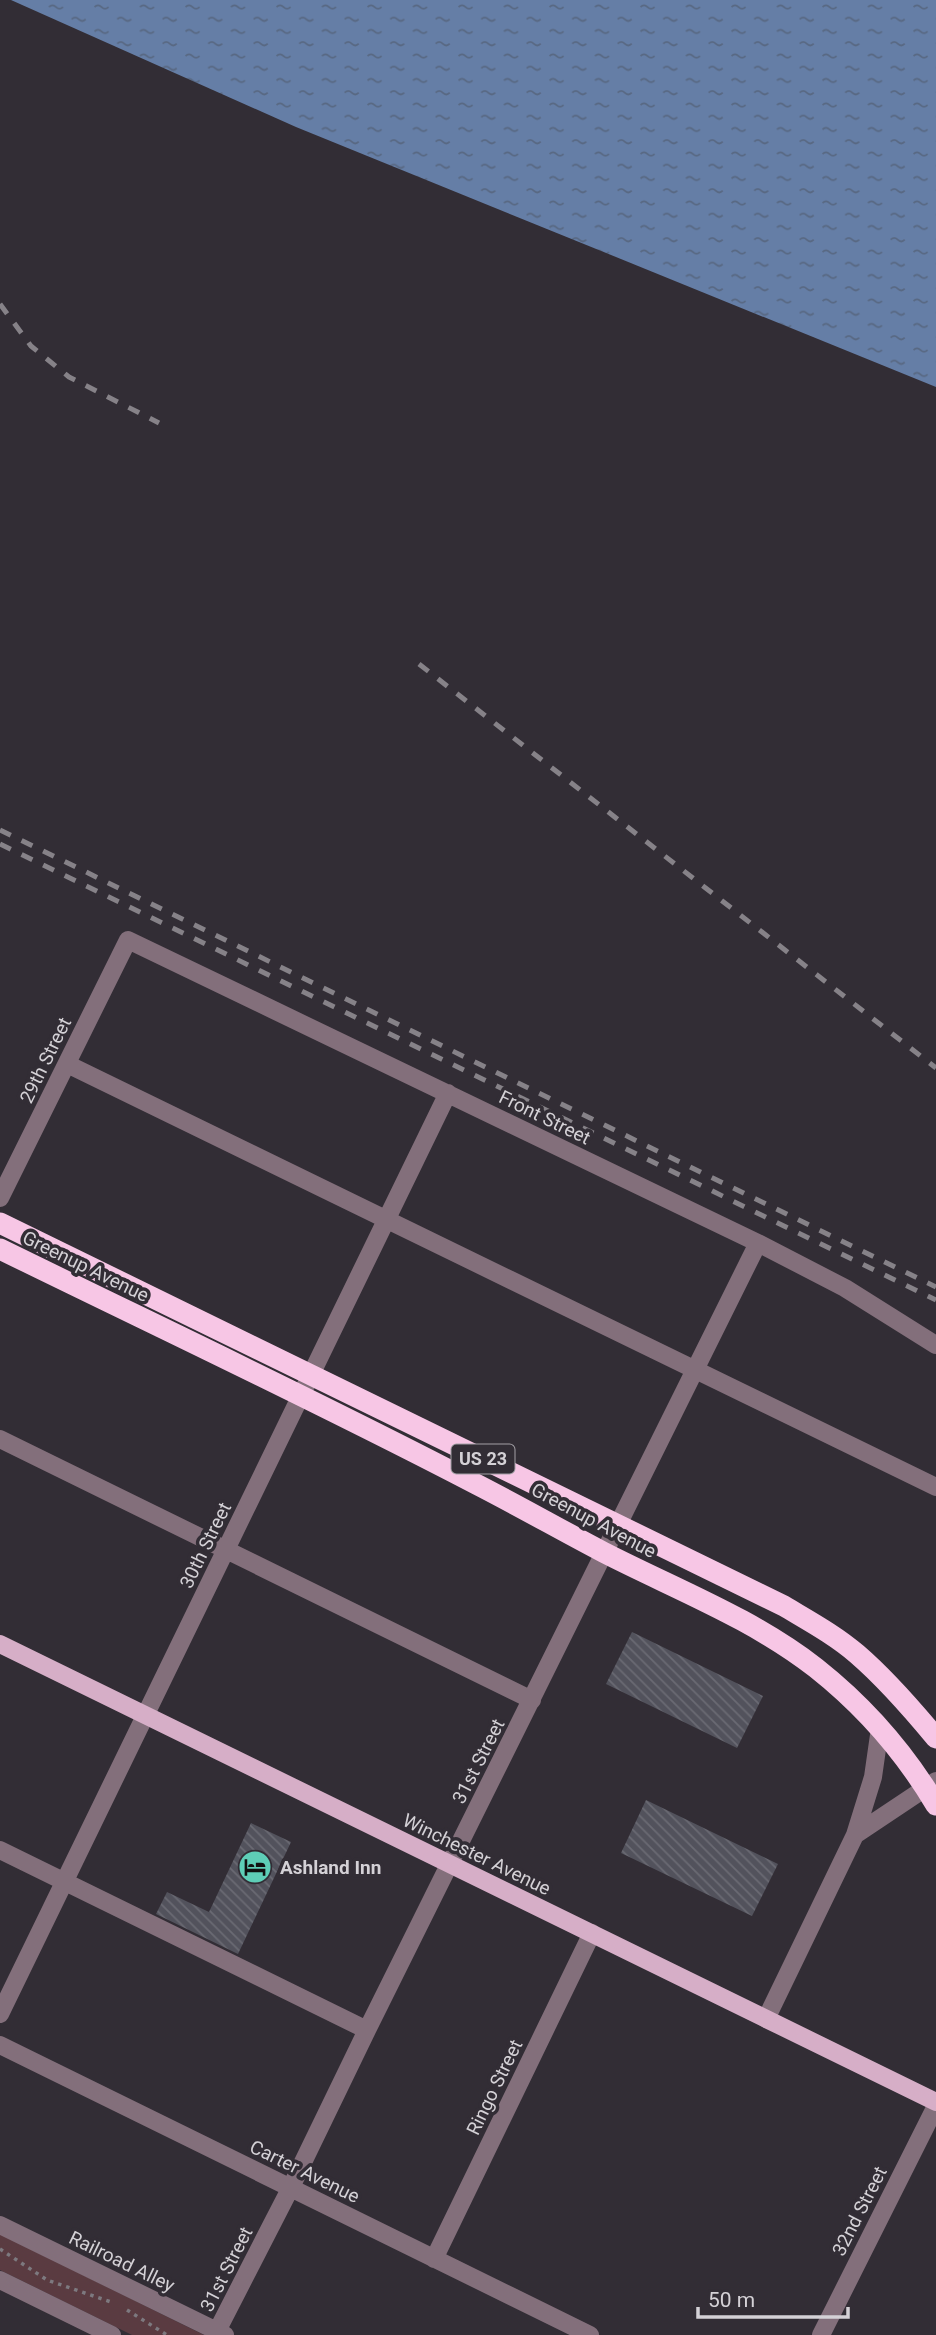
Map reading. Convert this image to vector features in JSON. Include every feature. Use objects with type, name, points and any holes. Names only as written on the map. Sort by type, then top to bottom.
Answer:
[{"type":"highway","name":"Greenup Avenue","points":[[0,1223],[784,1606],[858,1654],[936,1738]]},
{"type":"highway","name":"Greenup Avenue","points":[[0,1248],[474,1482],[604,1552],[748,1624],[784,1645],[843,1690],[880,1728],[933,1791]]},
{"type":"main road","name":"Winchester Avenue","points":[[0,1644],[936,2104]]},
{"type":"street","name":"29th Street","points":[[0,1198],[128,940]]},
{"type":"street","name":"Front Street","points":[[128,940],[758,1243],[845,1288],[936,1345]]},
{"type":"street","points":[[67,1064],[936,1487]]},
{"type":"street","name":"30th Street","points":[[0,2014],[448,1093]]},
{"type":"street","name":"31st Street","points":[[219,2334],[758,1243]]},
{"type":"street","points":[[0,1439],[532,1700]]},
{"type":"street","points":[[766,2019],[855,1835],[873,1777],[880,1728]]},
{"type":"street","points":[[855,1835],[933,1791]]},
{"type":"street","points":[[0,1850],[367,2030]]},
{"type":"street","name":"Ringo Street","points":[[434,2259],[592,1933]]},
{"type":"street","name":"Carter Avenue","points":[[0,2045],[590,2335]]},
{"type":"street","name":"32nd Street","points":[[821,2335],[936,2104]]},
{"type":"street","name":"Railroad Alley","points":[[0,2225],[219,2334]]},
{"type":"street","points":[[0,2280],[112,2335]]},
{"type":"path","points":[[0,2249],[47,2280],[111,2302],[167,2335]]},
{"type":"shaded area","points":[[0,2234],[204,2335],[132,2335],[0,2270]]},
{"type":"water","points":[[11,0],[936,0],[936,387],[296,127]]},
{"type":"building","points":[[632,1632],[763,1696],[737,1748],[606,1684]]},
{"type":"building","points":[[646,1800],[778,1864],[752,1916],[621,1853]]},
{"type":"building","name":"Ashland Inn","points":[[251,1823],[291,1842],[238,1954],[156,1914],[167,1892],[209,1912]]},
{"type":"railway","points":[[0,304],[31,346],[69,377],[159,423]]},
{"type":"railway","points":[[419,664],[936,1068]]},
{"type":"railway","points":[[0,830],[936,1287]]},
{"type":"railway","points":[[0,844],[936,1300]]},
{"type":"place","name":"Ashland Inn","points":[[255,1867]]}]
